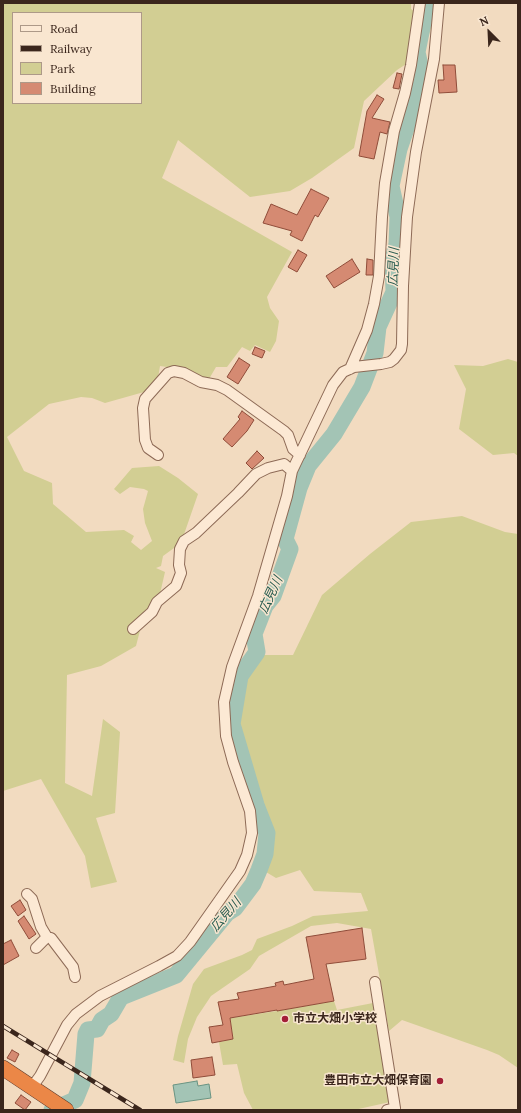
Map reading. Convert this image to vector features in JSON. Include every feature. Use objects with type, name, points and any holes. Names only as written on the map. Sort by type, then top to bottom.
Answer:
[{"type":"highway","points":[[3,1068],[66,1110]]},
{"type":"street","points":[[352,368],[367,330],[374,304],[379,276],[385,183],[394,130],[405,93],[411,65],[420,3]]},
{"type":"street","points":[[32,1087],[40,1076],[52,1050],[67,1025],[76,1014],[100,996],[177,956],[190,942],[240,871],[247,855],[252,833],[250,811],[233,762],[226,736],[224,702],[232,667],[258,596],[287,496],[292,471],[333,385],[342,372],[352,368],[381,364],[394,359],[401,350],[402,286],[407,217],[416,152],[434,60],[439,3]]},
{"type":"street","points":[[158,455],[148,448],[143,408],[145,399],[168,373],[174,372],[184,373],[201,382],[217,385],[227,390],[284,431],[288,435],[293,449],[300,454]]},
{"type":"street","points":[[133,629],[152,612],[157,602],[176,586],[181,572],[179,565],[180,549],[184,541],[228,503],[256,474],[268,468],[284,464],[292,471]]},
{"type":"street","points":[[27,894],[32,899],[41,927],[47,937],[51,938],[74,967],[75,977]]},
{"type":"street","points":[[36,948],[47,937]]},
{"type":"street","points":[[376,982],[395,1108],[387,1110]]},
{"type":"green space","points":[[3,3],[411,3],[411,9],[432,25],[423,53],[397,70],[364,101],[354,148],[312,178],[290,191],[250,197],[178,140],[162,178],[292,252],[267,297],[270,308],[279,321],[276,341],[270,352],[255,345],[250,351],[242,347],[227,367],[216,367],[209,379],[181,369],[160,366],[158,378],[144,392],[105,403],[92,398],[81,397],[49,404],[7,437],[24,471],[52,483],[53,504],[86,532],[124,530],[134,536],[131,542],[141,550],[152,541],[145,523],[143,509],[148,491],[130,487],[120,494],[114,489],[132,468],[159,466],[178,478],[198,494],[181,543],[163,556],[161,566],[156,568],[165,572],[159,598],[145,611],[136,646],[101,666],[67,675],[65,783],[92,796],[103,719],[120,732],[115,813],[96,818],[117,882],[91,888],[85,856],[41,779],[3,791]]},
{"type":"green space","points":[[508,359],[518,362],[518,456],[514,453],[493,455],[459,429],[466,389],[454,365],[483,366]]},
{"type":"green space","points":[[462,516],[505,532],[518,534],[518,1068],[499,1055],[487,1050],[402,1020],[389,1031],[371,929],[337,923],[311,926],[259,956],[250,969],[211,996],[197,1017],[188,1039],[184,1063],[173,1060],[178,1036],[193,984],[204,969],[242,955],[252,950],[257,939],[292,926],[313,916],[368,911],[361,893],[314,891],[300,870],[276,878],[266,872],[272,846],[270,826],[238,726],[244,681],[261,655],[293,655],[322,595],[370,554],[411,522]]},
{"type":"green space","points":[[334,1001],[337,1010],[373,1003],[390,1102],[354,1110],[253,1110],[244,1093],[237,1064],[223,1065],[219,1042],[233,1039],[230,1018]]},
{"type":"shaded area","points":[[197,1081],[198,1086],[209,1084],[211,1098],[176,1103],[173,1085]]},
{"type":"building","points":[[443,65],[455,65],[457,92],[439,93],[438,80],[444,80]]},
{"type":"building","points":[[397,73],[402,74],[399,89],[393,88]]},
{"type":"building","points":[[377,95],[384,99],[372,118],[390,122],[387,134],[380,132],[374,159],[359,156],[367,111]]},
{"type":"building","points":[[311,189],[329,198],[318,217],[315,215],[302,241],[290,235],[292,231],[263,223],[271,204],[297,215]]},
{"type":"building","points":[[298,250],[307,255],[297,272],[288,267]]},
{"type":"building","points":[[352,259],[360,272],[334,288],[326,276]]},
{"type":"building","points":[[367,259],[373,260],[373,275],[366,275]]},
{"type":"building","points":[[255,347],[265,351],[262,358],[252,354]]},
{"type":"building","points":[[239,358],[250,365],[238,384],[227,377]]},
{"type":"building","points":[[242,411],[254,420],[247,431],[232,447],[223,439],[240,419],[238,417]]},
{"type":"building","points":[[257,451],[264,458],[252,469],[246,463]]},
{"type":"building","points":[[20,900],[26,910],[18,916],[11,906]]},
{"type":"building","points":[[24,916],[36,934],[29,939],[18,921]]},
{"type":"building","points":[[362,928],[366,959],[326,964],[334,1001],[230,1018],[233,1039],[212,1043],[209,1027],[223,1025],[218,1002],[239,999],[237,993],[276,986],[275,983],[283,981],[284,985],[314,979],[306,937]]},
{"type":"building","points":[[11,940],[19,956],[3,965],[3,944]]},
{"type":"building","points":[[12,1050],[19,1054],[15,1062],[7,1058]]},
{"type":"building","points":[[212,1057],[215,1075],[193,1078],[191,1060]]},
{"type":"building","points":[[21,1095],[31,1102],[25,1110],[15,1103]]},
{"type":"waterway","name":"広見川","points":[[52,1110],[75,1100],[82,1083],[86,1034],[88,1030],[97,1029],[102,1020],[111,1014],[121,997],[176,975],[227,913],[235,908],[253,884],[265,854],[267,833],[256,805],[232,724],[240,676],[257,652],[254,634],[265,606],[273,596],[290,549],[285,539],[299,488],[308,466],[334,434],[362,387],[375,353],[378,327],[394,292],[393,259],[397,244],[398,217],[391,186],[399,149],[423,79],[417,52],[427,3]]},
{"type":"railway","points":[[3,1026],[140,1110]]},
{"type":"place","name":"市立大畑小学校","points":[[285,1019]]},
{"type":"place","name":"豊田市立大畑保育園","points":[[440,1081]]}]
